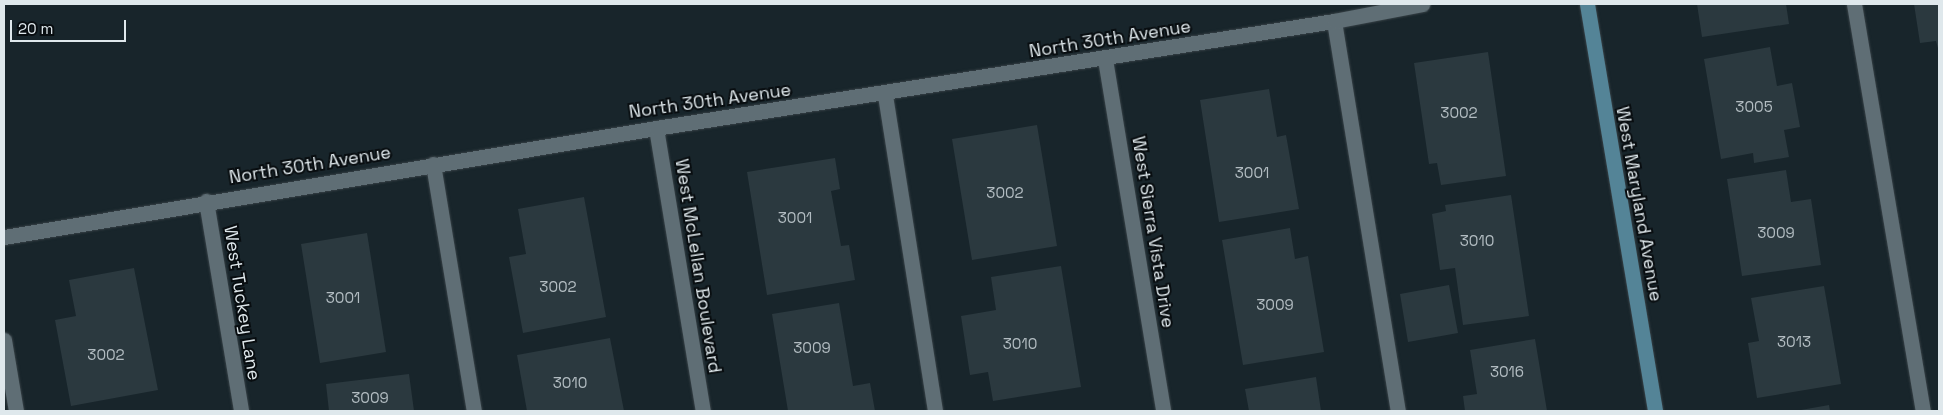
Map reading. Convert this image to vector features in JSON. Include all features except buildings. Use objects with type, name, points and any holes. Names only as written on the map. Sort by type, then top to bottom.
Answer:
[{"type":"street","name":"North 30th Avenue","points":[[4,236],[206,201],[656,128],[1105,59],[1334,21],[1422,4]]},
{"type":"street","name":"West Maryland Avenue","points":[[1587,4],[1655,411]]},
{"type":"street","points":[[1854,4],[1923,411]]},
{"type":"street","points":[[1334,21],[1398,411]]},
{"type":"street","name":"West Sierra Vista Drive","points":[[1105,59],[1163,411]]},
{"type":"street","points":[[885,94],[935,411]]},
{"type":"street","name":"West McLellan Boulevard","points":[[656,128],[703,411]]},
{"type":"street","points":[[433,164],[474,411]]},
{"type":"street","name":"West Tuckey Lane","points":[[206,201],[241,411]]},
{"type":"street","points":[[4,340],[16,411]]}]
